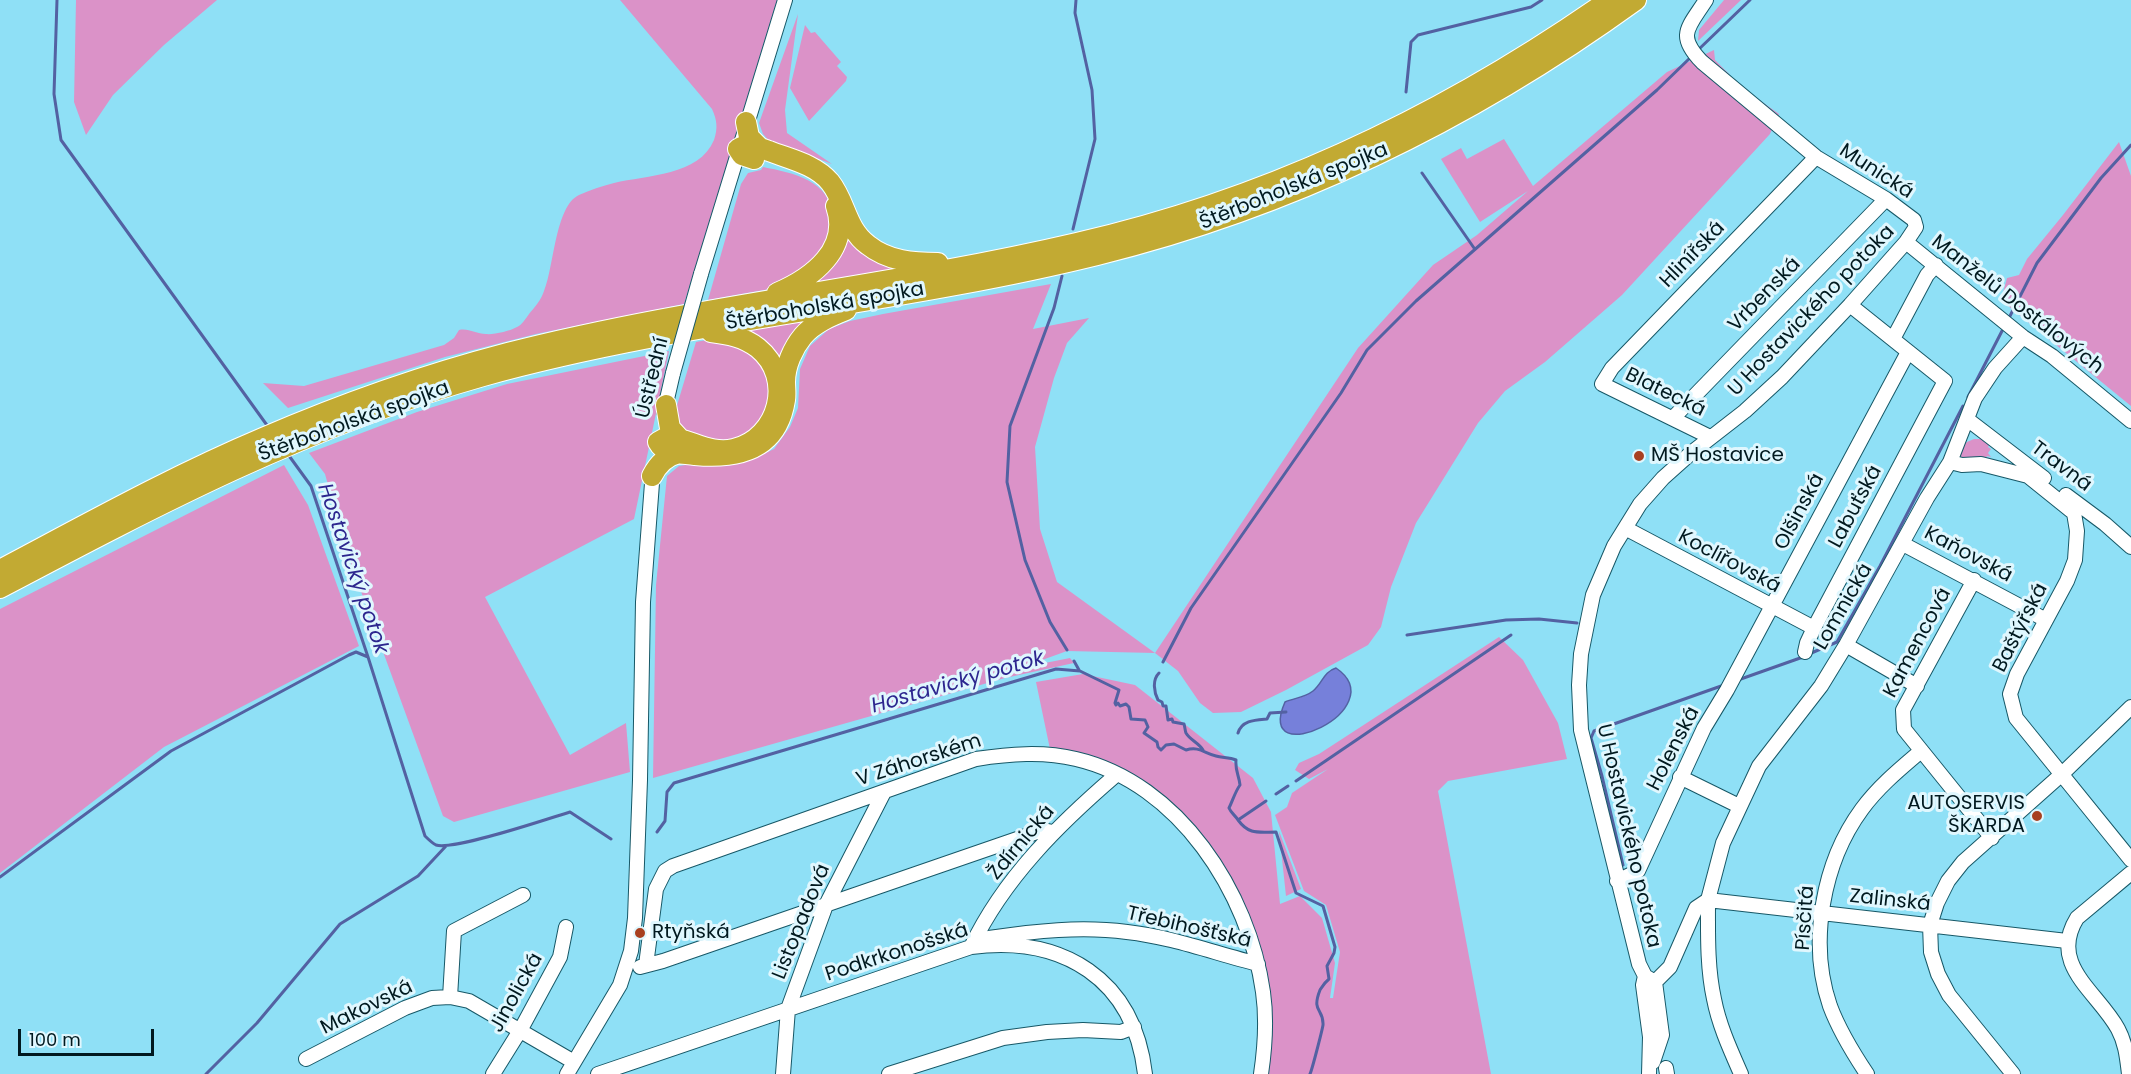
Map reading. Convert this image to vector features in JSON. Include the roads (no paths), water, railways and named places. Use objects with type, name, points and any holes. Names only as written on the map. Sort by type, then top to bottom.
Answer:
[{"type":"highway","name":"Štěrboholská spojka","points":[[0,570],[150,491],[292,434],[396,386],[509,353],[634,325],[977,264],[1075,244],[1226,200],[1319,164],[1406,123],[1481,83],[1540,47],[1609,0]]},
{"type":"highway","name":"Štěrboholská spojka","points":[[292,434],[481,377],[573,354],[669,334],[981,280],[1099,254],[1190,228],[1284,195],[1373,157],[1473,105],[1562,51],[1636,0]]},
{"type":"highway","points":[[732,169],[743,162],[750,152],[746,122]]},
{"type":"highway","points":[[750,152],[805,165],[825,177],[834,188],[858,237],[880,253],[918,263],[977,264]]},
{"type":"highway","points":[[744,306],[783,291],[812,274],[829,257],[835,245],[839,219],[828,192],[816,178],[799,169],[750,152]]},
{"type":"highway","points":[[657,442],[667,437],[680,447],[728,456],[750,450],[763,441],[775,428],[781,416],[786,395],[785,379],[788,366],[803,336],[828,318],[883,297]]},
{"type":"highway","points":[[652,476],[663,461],[680,447],[717,450],[732,449],[749,443],[762,433],[774,417],[778,402],[779,387],[767,357],[744,339],[711,332],[669,334]]},
{"type":"highway","points":[[666,405],[670,428],[680,447]]},
{"type":"highway","name":"Štěrboholská spojka","points":[[0,588],[162,503],[268,444]]},
{"type":"street","points":[[746,122],[785,0]]},
{"type":"street","name":"Munická","points":[[1706,0],[1687,32],[1687,43],[1694,53],[1816,157],[1886,199],[1914,220]]},
{"type":"street","name":"Hlinířská","points":[[1602,384],[1612,368],[1816,157]]},
{"type":"street","name":"Ústřední","points":[[571,1068],[626,970],[632,951],[640,780],[643,602],[652,476],[657,442],[673,374],[732,169]]},
{"type":"street","name":"Vrbenská","points":[[1672,418],[1886,199]]},
{"type":"street","name":"U Hostavického potoka","points":[[1650,979],[1639,964],[1581,730],[1579,685],[1581,654],[1593,595],[1606,562],[1625,528],[1663,478],[1710,437],[1745,411],[1782,377],[1906,242],[1916,227],[1914,220]]},
{"type":"street","name":"Manželů Dostálových","points":[[1906,242],[2131,421]]},
{"type":"street","points":[[1893,339],[1927,275],[1935,265]]},
{"type":"street","points":[[1850,305],[1908,352]]},
{"type":"street","name":"Lomnická","points":[[1650,979],[1670,967],[1696,908],[1708,900],[1724,843],[1758,766],[1821,686],[1904,543],[1927,498],[1950,462],[1975,398],[1995,368],[2023,337]]},
{"type":"street","name":"Labuťská","points":[[1805,652],[1814,628],[1945,381],[1908,352]]},
{"type":"street","name":"Olšinská","points":[[1727,690],[1908,352]]},
{"type":"street","name":"Blatecká","points":[[1602,384],[1710,437]]},
{"type":"street","name":"Travná","points":[[1967,419],[2105,524],[2131,547]]},
{"type":"street","name":"Baštýřská","points":[[1950,462],[1962,465],[1981,464],[2028,476],[2074,513],[2075,560],[2067,581],[2017,674],[2010,694],[2016,718],[2131,860]]},
{"type":"street","name":"Koclířovská","points":[[1625,528],[1814,628]]},
{"type":"street","name":"Kaňovská","points":[[1904,543],[2046,620]]},
{"type":"street","name":"Kamencová","points":[[1974,580],[1904,710],[1902,719],[1904,729],[1992,838]]},
{"type":"street","points":[[1846,645],[1917,686]]},
{"type":"street","name":"Holenská","points":[[1617,881],[1638,871],[1680,777],[1727,690]]},
{"type":"street","points":[[2013,1074],[1949,995],[1938,974],[1931,952],[1930,925],[1937,903],[1948,881],[1963,862],[2062,774],[2131,707]]},
{"type":"street","name":"Písčitá","points":[[1868,1074],[1843,1034],[1830,1005],[1823,977],[1822,914],[1829,872],[1844,836],[1884,782],[1921,751]]},
{"type":"street","name":"V Záhorském","points":[[646,965],[656,889],[664,871],[976,759],[1023,754],[1075,759],[1135,784],[1161,801],[1206,852],[1223,879],[1242,916],[1258,964],[1266,1027],[1262,1074]]},
{"type":"street","name":"Ždírnická","points":[[971,947],[981,926],[1010,884],[1053,832],[1116,775]]},
{"type":"street","points":[[1680,777],[1739,806]]},
{"type":"street","name":"Listopadová","points":[[783,1074],[788,1010],[826,905],[884,792]]},
{"type":"street","points":[[626,970],[826,905],[1042,830],[1053,832]]},
{"type":"street","points":[[2130,1074],[2126,1048],[2119,1030],[2106,1010],[2076,974],[2069,960],[2067,941],[2077,918],[2131,873]]},
{"type":"street","points":[[450,997],[454,931],[523,895]]},
{"type":"street","points":[[1708,900],[1708,961],[1713,998],[1723,1034],[1741,1074]]},
{"type":"street","name":"Zalinská","points":[[1708,900],[2067,941]]},
{"type":"street","name":"Jinolická","points":[[493,1074],[561,957],[566,927]]},
{"type":"street","name":"Třebihošťská","points":[[971,947],[987,938],[1031,931],[1083,928],[1128,932],[1176,941],[1258,964]]},
{"type":"street","name":"Podkrkonošská","points":[[602,1073],[971,947],[995,944],[1026,946],[1072,961],[1110,987],[1127,1012],[1134,1028],[1145,1074]]},
{"type":"street","points":[[1649,1073],[1662,1035],[1650,979]]},
{"type":"street","name":"Makovská","points":[[306,1059],[405,1008],[432,998],[450,997],[470,1001],[520,1029],[571,1068]]},
{"type":"street","points":[[889,1074],[1003,1038],[1083,1029],[1121,1032],[1134,1028]]},
{"type":"water","points":[[1336,668],[1350,684],[1349,701],[1338,716],[1321,727],[1303,734],[1288,733],[1280,723],[1285,702],[1310,693],[1328,672]]},
{"type":"waterway","name":"Hostavický potok","points":[[57,0],[54,94],[61,140],[269,428]]},
{"type":"waterway","points":[[1073,229],[1095,139],[1092,90],[1075,13],[1076,0]]},
{"type":"waterway","points":[[1406,92],[1411,42],[1418,35],[1531,7],[1542,0]]},
{"type":"waterway","points":[[1697,51],[1750,0]]},
{"type":"waterway","points":[[1163,662],[1191,608],[1341,393],[1367,350],[1416,301],[1657,90],[1692,56]]},
{"type":"waterway","points":[[2010,316],[2037,263],[2101,178],[2131,145]]},
{"type":"waterway","points":[[1422,173],[1474,248]]},
{"type":"waterway","points":[[1062,276],[1054,308],[1010,426],[1007,482],[1025,560],[1050,622],[1067,650]]},
{"type":"waterway","points":[[1968,397],[2002,331]]},
{"type":"waterway","points":[[1809,654],[1837,642],[1880,566],[1963,406]]},
{"type":"waterway","name":"Hostavický potok","points":[[287,453],[311,486],[425,836],[436,845],[446,846],[501,833],[570,812],[611,839]]},
{"type":"waterway","points":[[1407,635],[1506,620],[1539,619],[1577,623]]},
{"type":"waterway","points":[[1296,781],[1511,635]]},
{"type":"waterway","points":[[0,877],[171,751],[349,655],[356,652],[368,657]]},
{"type":"waterway","points":[[1738,680],[1803,657]]},
{"type":"waterway","points":[[1074,661],[1079,670]]},
{"type":"waterway","name":"Hostavický potok","points":[[657,832],[665,821],[667,792],[674,783],[1056,669],[1080,671],[1119,690],[1116,705],[1126,704],[1129,707],[1131,719],[1145,720],[1148,727],[1144,733],[1157,742],[1161,750],[1166,745],[1174,744],[1186,750],[1198,749],[1236,760],[1240,785],[1230,810],[1242,825],[1250,830],[1276,832],[1296,893],[1323,906],[1335,947],[1327,966],[1329,979],[1320,990],[1318,997],[1317,1007],[1322,1016],[1323,1025],[1310,1074]]},
{"type":"waterway","points":[[1159,673],[1155,679],[1155,690],[1158,700],[1166,706],[1168,720],[1172,719],[1173,722],[1184,724],[1188,735],[1203,750]]},
{"type":"waterway","points":[[1623,865],[1591,738],[1594,731],[1724,685]]},
{"type":"waterway","points":[[1238,733],[1246,723],[1267,719],[1270,713],[1286,712]]},
{"type":"waterway","points":[[1276,794],[1288,786]]},
{"type":"waterway","points":[[1238,820],[1266,801]]},
{"type":"waterway","points":[[206,1074],[257,1023],[340,924],[418,876],[446,846]]},
{"type":"place","name":"MŠ Hostavice","points":[[1639,456]]},
{"type":"place","name":"AUTOSERVIS ŠKARDA","points":[[2037,816]]},
{"type":"place","name":"Rtyňská","points":[[640,933]]}]
